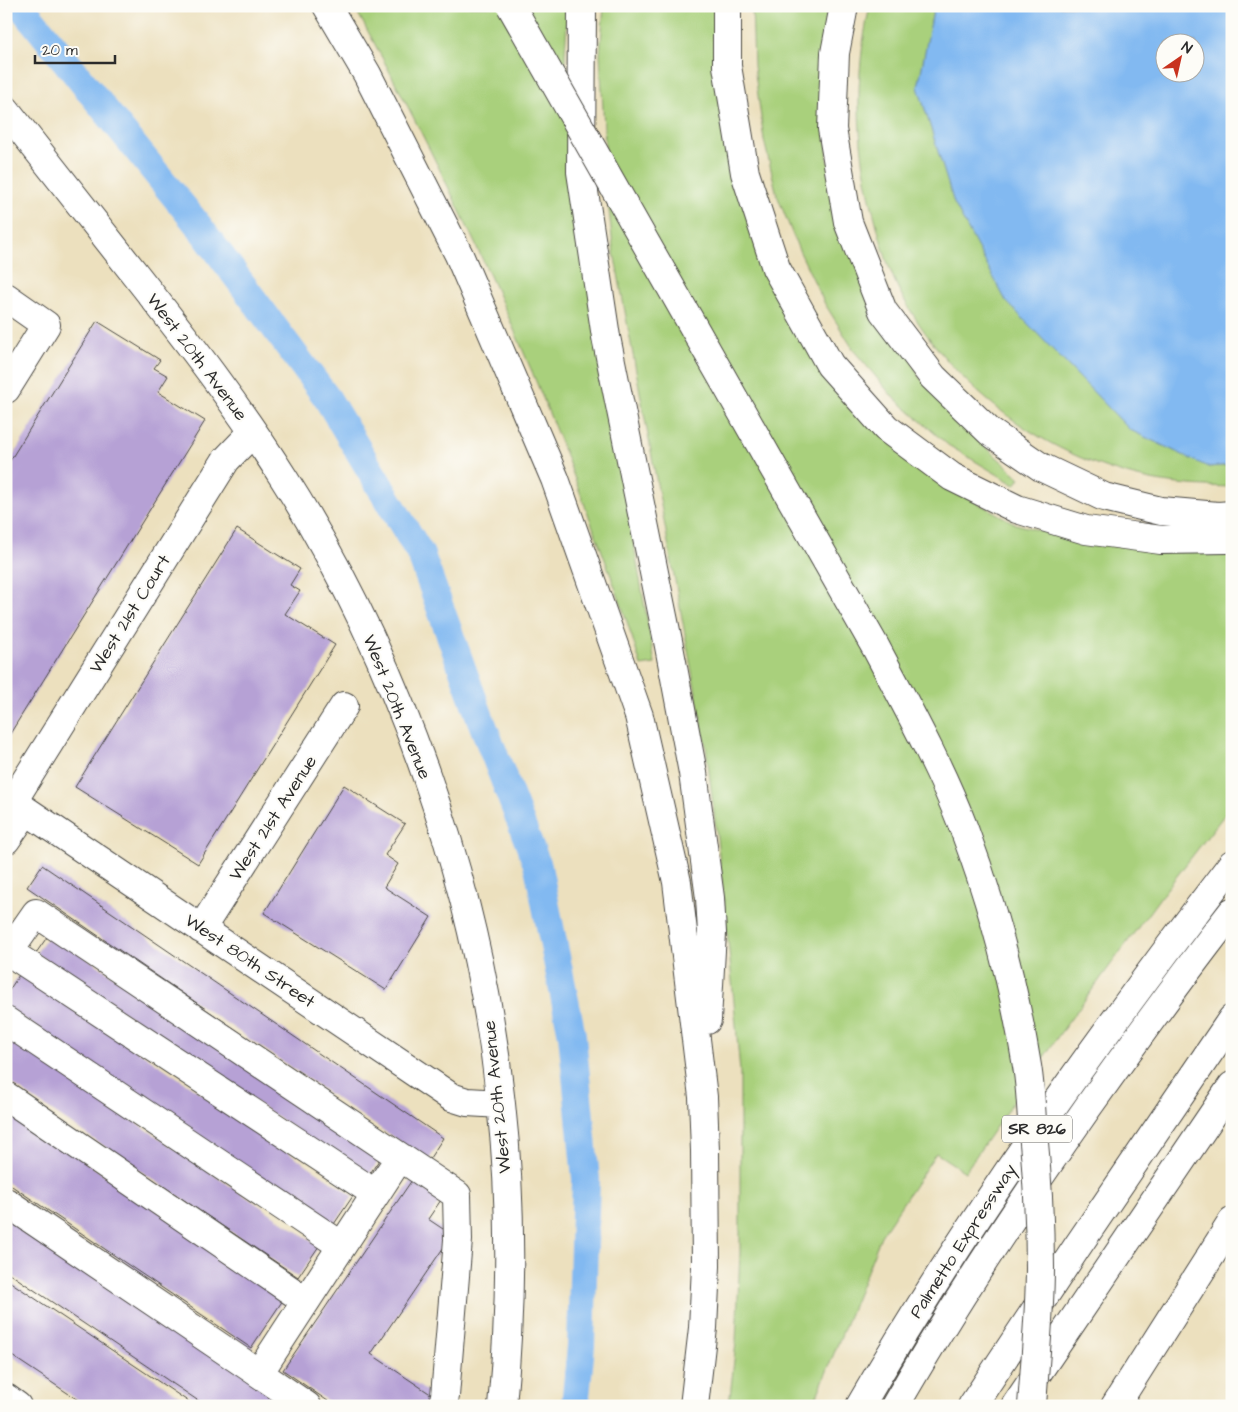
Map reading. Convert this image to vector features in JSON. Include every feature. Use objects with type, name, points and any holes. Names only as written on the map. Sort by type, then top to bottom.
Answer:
[{"type":"main road","points":[[328,6],[367,74],[459,255],[555,479],[635,707],[677,882],[703,1097],[706,1151],[706,1266],[703,1328],[694,1406]]},
{"type":"main road","points":[[511,6],[876,648],[921,734],[963,828],[985,889],[1003,954],[1017,1012],[1027,1068],[1038,1186],[1040,1269],[1032,1406]]},
{"type":"main road","points":[[582,6],[581,172],[606,337],[693,773],[710,898],[712,933],[703,1097]]},
{"type":"main road","points":[[727,6],[727,66],[745,173],[776,268],[830,366],[886,428],[952,477],[1017,508],[1086,530],[1161,540],[1232,538]]},
{"type":"main road","points":[[844,6],[835,53],[832,130],[848,222],[883,311],[933,377],[990,432],[1041,467],[1104,497],[1160,511],[1218,516],[1232,515]]},
{"type":"main road","name":"West 20th Avenue","points":[[7,112],[185,338],[253,432],[294,494],[320,538],[351,598],[404,717],[443,827],[467,915],[486,1006],[501,1104],[507,1207],[508,1276],[507,1333],[502,1406]]},
{"type":"main road","points":[[6,298],[46,325],[6,389]]},
{"type":"main road","name":"West 21st Court","points":[[6,840],[15,803],[226,460],[253,432]]},
{"type":"main road","name":"West 21st Avenue","points":[[202,929],[344,706]]},
{"type":"main road","name":"West 80th Street","points":[[15,803],[452,1097],[467,1102],[501,1104]]},
{"type":"main road","name":"Palmetto Expressway","points":[[860,1406],[932,1287],[999,1184],[1106,1031],[1232,864]]},
{"type":"main road","points":[[376,1194],[8,954],[36,912],[457,1195],[458,1240],[445,1396],[442,1406]]},
{"type":"main road","points":[[895,1406],[945,1322],[1023,1202],[1125,1055],[1232,912]]},
{"type":"main road","points":[[972,1406],[1077,1247],[1232,1019]]},
{"type":"main road","points":[[6,1021],[342,1246]]},
{"type":"main road","points":[[1015,1406],[1232,1086]]},
{"type":"main road","points":[[6,1096],[306,1301]]},
{"type":"main road","points":[[259,1373],[400,1157]]},
{"type":"main road","points":[[6,1202],[307,1406]]},
{"type":"main road","points":[[1115,1406],[1232,1222]]},
{"type":"main road","points":[[6,1398],[17,1406]]},
{"type":"green space","points":[[354,6],[568,6],[565,54],[570,150],[616,444],[655,664],[641,666],[620,601],[581,495],[531,370],[447,185]]},
{"type":"green space","points":[[604,6],[720,6],[768,276],[950,488],[1016,524],[1085,543],[1232,549],[1232,805],[1159,899],[1059,1035],[965,1172],[936,1153],[881,1236],[813,1406],[729,1406],[736,1342],[740,1253],[740,1071],[733,991],[706,747],[613,247],[608,201],[600,54]]},
{"type":"green space","points":[[752,6],[829,6],[826,19],[822,74],[828,162],[919,377],[967,430],[1020,478],[1015,485],[948,445],[892,396],[855,352],[825,304],[798,248],[777,195],[764,140],[754,66]]},
{"type":"green space","points":[[870,6],[934,6],[919,87],[1208,467],[1232,465],[1232,487],[1187,485],[1142,478],[1104,467],[1067,452],[1033,433],[1000,410],[970,384],[943,356],[919,324],[899,290],[888,265],[869,195],[861,142],[859,88],[861,61]]},
{"type":"water","points":[[934,6],[1232,7],[1232,465],[1208,467],[1130,430],[1006,301],[954,203],[918,87]]},
{"type":"building","points":[[97,321],[160,360],[154,368],[168,376],[158,392],[205,421],[8,737],[6,736],[6,467]]},
{"type":"building","points":[[237,529],[300,569],[290,585],[300,591],[285,614],[335,645],[198,864],[75,787]]},
{"type":"building","points":[[344,785],[405,824],[385,855],[398,864],[384,887],[431,917],[386,990],[264,913]]},
{"type":"building","points":[[42,865],[443,1138],[428,1161],[27,887]]},
{"type":"building","points":[[50,933],[381,1157],[367,1178],[36,953]]},
{"type":"building","points":[[21,972],[353,1196],[332,1227],[6,1007],[6,995]]},
{"type":"building","points":[[6,1035],[319,1246],[298,1277],[6,1080]]},
{"type":"building","points":[[6,1108],[285,1297],[251,1348],[6,1182]]},
{"type":"building","points":[[412,1180],[441,1200],[428,1219],[452,1235],[371,1354],[432,1395],[425,1406],[335,1406],[283,1370]]},
{"type":"building","points":[[6,1212],[293,1406],[206,1406],[6,1271]]},
{"type":"building","points":[[6,1279],[195,1406],[87,1406],[6,1352]]},
{"type":"waterway","points":[[21,6],[198,225],[327,398],[421,555],[479,715],[538,867],[572,1035],[586,1179],[581,1346],[575,1406]]}]
